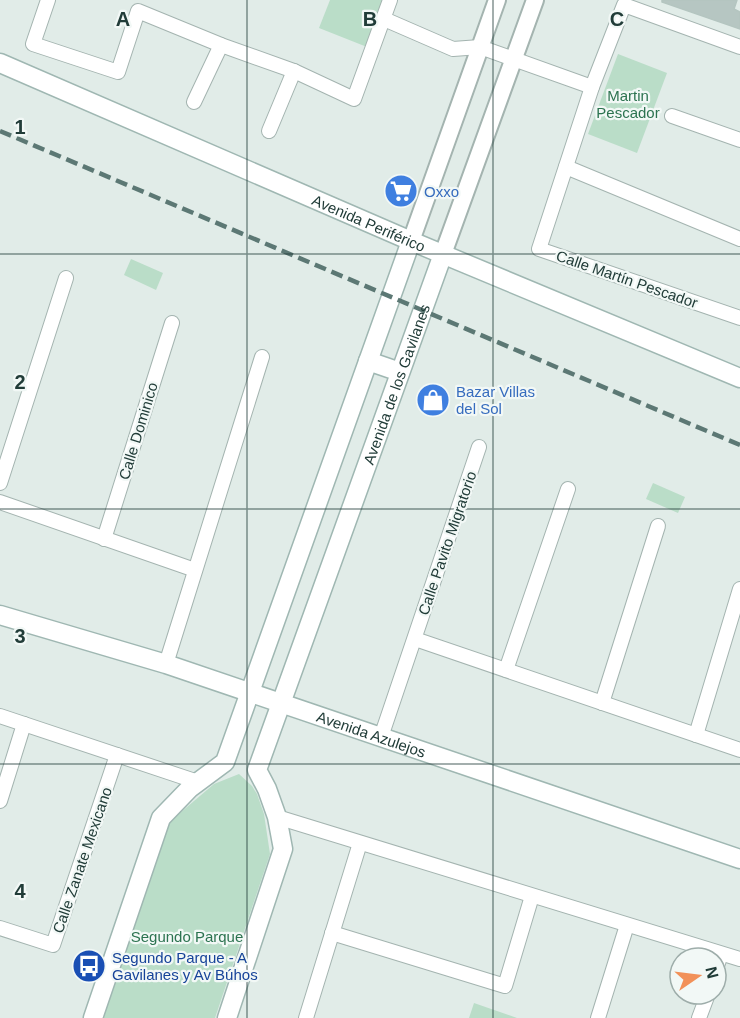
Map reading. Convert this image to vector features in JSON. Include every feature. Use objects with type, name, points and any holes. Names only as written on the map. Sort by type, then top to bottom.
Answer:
[{"type":"main road","name":"Avenida Periférico","points":[[0,63],[411,241],[740,378]]},
{"type":"main road","points":[[93,1018],[161,818],[190,788],[225,762],[411,241]]},
{"type":"main road","name":"Avenida de los Gavilanes","points":[[257,770],[443,254]]},
{"type":"main road","points":[[368,361],[400,372]]},
{"type":"main road","name":"Avenida Azulejos","points":[[0,615],[166,664],[740,859]]},
{"type":"main road","points":[[225,762],[257,770],[267,789],[277,818],[284,849],[227,1018]]},
{"type":"street","points":[[48,0],[33,44],[118,72],[140,6],[220,45],[294,71],[354,99],[390,0]]},
{"type":"street","points":[[411,241],[496,0]]},
{"type":"street","name":"Avenida de los Gavilanes","points":[[443,254],[535,0]]},
{"type":"street","name":"Calle Martín Pescador","points":[[740,47],[624,3],[592,87],[539,249],[740,318]]},
{"type":"street","points":[[384,19],[453,49],[480,47],[592,87]]},
{"type":"street","points":[[194,102],[220,45]]},
{"type":"street","points":[[269,131],[294,71]]},
{"type":"street","points":[[672,116],[740,140]]},
{"type":"street","points":[[566,167],[740,239]]},
{"type":"street","points":[[0,483],[66,278]]},
{"type":"street","name":"Calle Dominico","points":[[105,538],[172,323]]},
{"type":"street","points":[[166,664],[262,357]]},
{"type":"street","name":"Calle Pavito Migratorio","points":[[381,737],[479,447]]},
{"type":"street","points":[[506,670],[568,489]]},
{"type":"street","points":[[0,502],[195,570]]},
{"type":"street","points":[[602,703],[658,526]]},
{"type":"street","points":[[696,735],[740,589]]},
{"type":"street","points":[[415,639],[740,750]]},
{"type":"street","points":[[0,716],[198,782]]},
{"type":"street","points":[[0,801],[24,724]]},
{"type":"street","name":"Calle Zanate Mexicano","points":[[0,928],[53,945],[117,755]]},
{"type":"street","points":[[277,818],[695,946]]},
{"type":"street","points":[[306,1018],[360,843]]},
{"type":"street","points":[[332,933],[505,986],[532,896]]},
{"type":"street","points":[[598,1018],[627,925]]},
{"type":"green space","points":[[330,0],[386,0],[367,47],[319,28]]},
{"type":"green space","name":"Martin Pescador","points":[[618,54],[667,73],[637,153],[588,134]]},
{"type":"green space","points":[[131,259],[163,273],[156,290],[124,275]]},
{"type":"green space","points":[[653,483],[685,497],[678,513],[646,499]]},
{"type":"green space","name":"Segundo Parque","points":[[239,774],[257,794],[264,814],[270,854],[215,1018],[103,1018],[167,824],[214,784]]},
{"type":"green space","points":[[474,1003],[517,1018],[469,1018]]},
{"type":"building","points":[[662,0],[737,0],[734,9],[740,12],[740,29],[662,2]]},
{"type":"railway","points":[[0,131],[740,445]]},
{"type":"place","name":"Oxxo","points":[[401,191]]},
{"type":"place","name":"Bazar Villas del Sol","points":[[433,400]]},
{"type":"place","name":"Segundo Parque - A Gavilanes y Av Búhos","points":[[89,966]]}]
